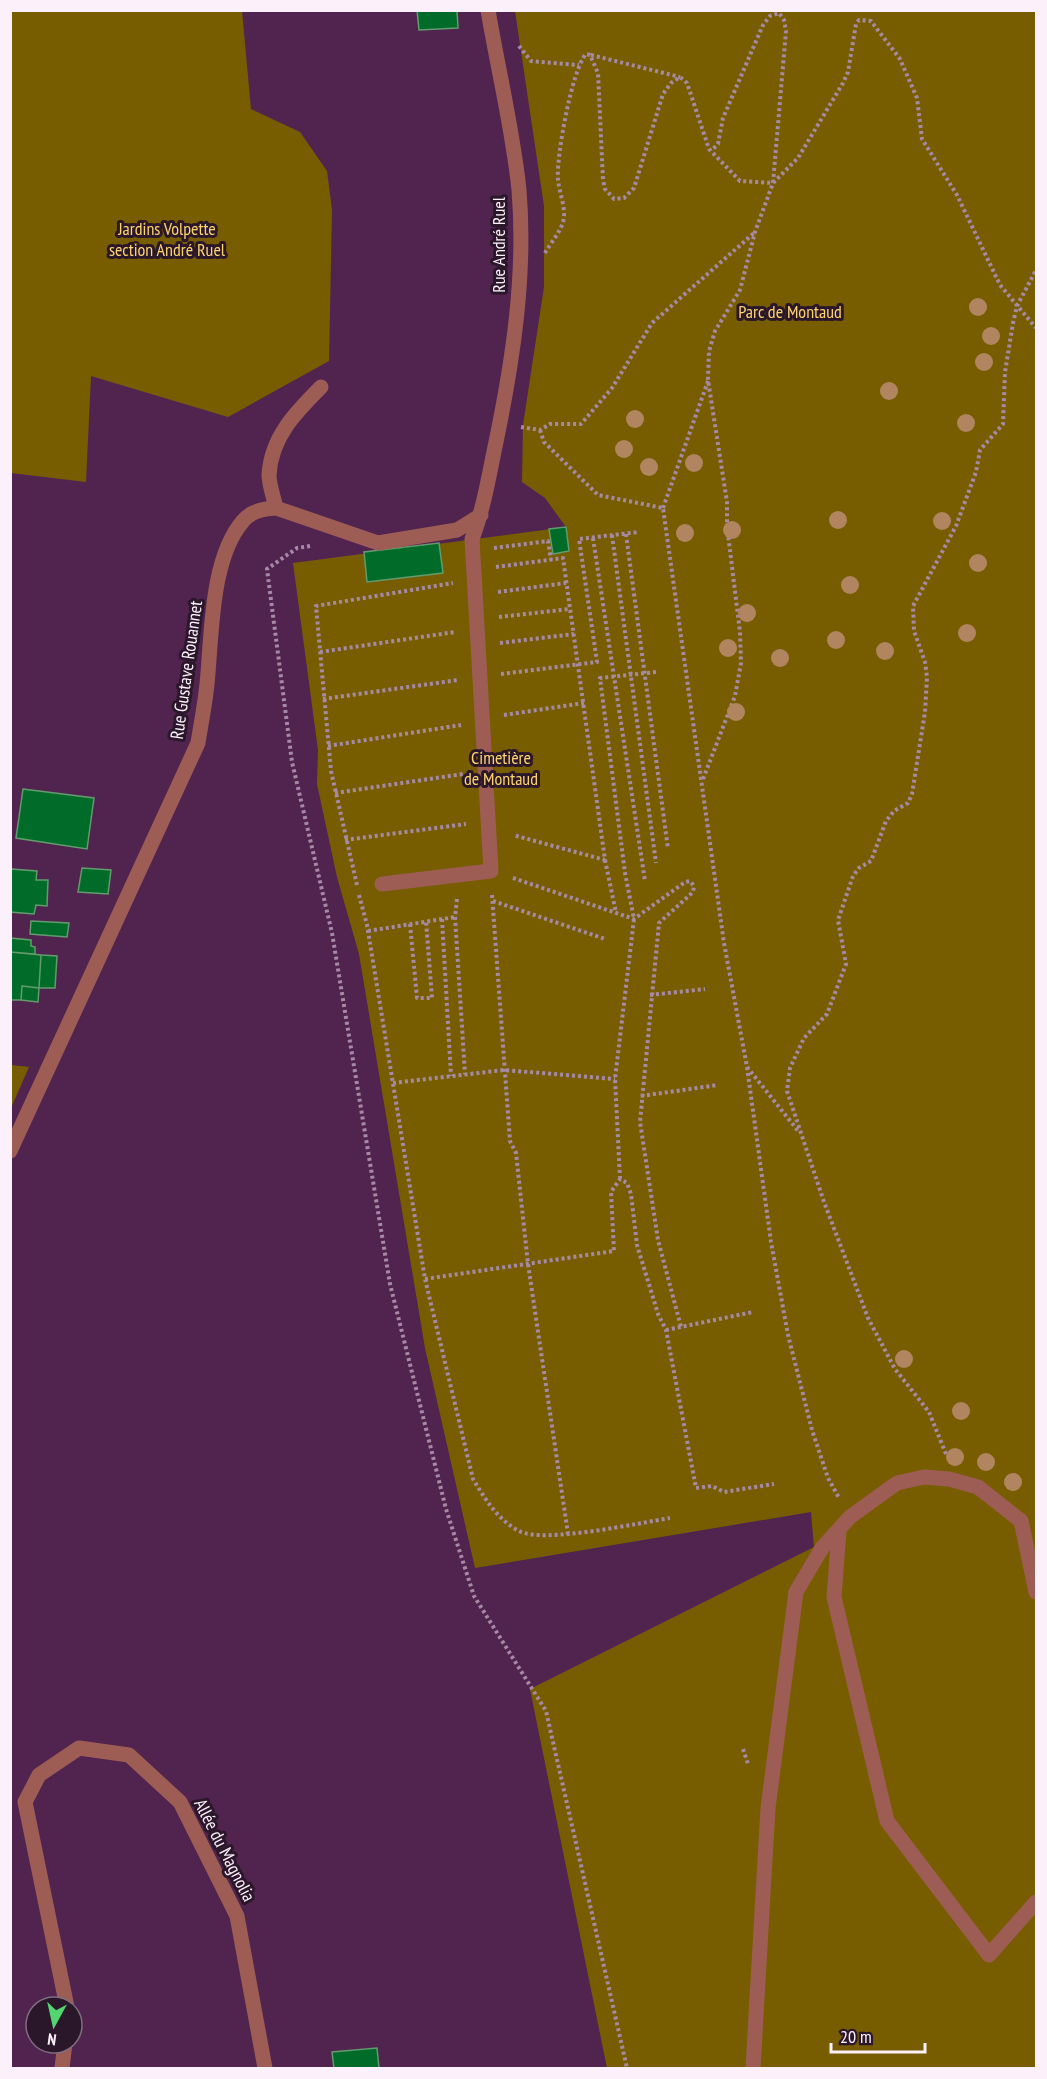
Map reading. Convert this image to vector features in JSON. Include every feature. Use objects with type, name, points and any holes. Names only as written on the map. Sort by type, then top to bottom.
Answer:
[{"type":"street","name":"Rue André Ruel","points":[[488,10],[519,189],[521,269],[512,354],[481,515],[472,539],[491,871]]},
{"type":"street","points":[[321,387],[290,417],[277,443],[269,476],[276,508],[378,543],[430,537],[458,530],[481,515]]},
{"type":"street","name":"Rue Gustave Rouannet","points":[[10,1151],[198,743],[207,684],[213,607],[223,564],[235,532],[244,519],[259,509],[276,508]]},
{"type":"street","points":[[382,884],[491,871]]},
{"type":"street","points":[[753,2068],[768,1808],[796,1592],[822,1548],[850,1517],[897,1484],[924,1477],[949,1479],[978,1487],[1021,1521],[1036,1592]]},
{"type":"street","points":[[839,1531],[834,1597],[887,1821],[988,1955],[1036,1902]]},
{"type":"street","name":"Allée du Magnolia","points":[[65,1995],[25,1802],[39,1774],[79,1748],[129,1755],[180,1802],[237,1916],[265,2068]]},
{"type":"path","points":[[703,780],[735,696],[741,663],[740,632],[727,526],[728,502],[708,380],[709,351],[715,331],[741,290],[755,232],[773,183],[786,31],[784,20],[778,14],[770,16],[764,25],[723,118],[718,144],[712,150]]},
{"type":"path","points":[[521,269],[544,254],[562,225],[563,209],[558,165],[567,110],[579,65],[584,56],[590,55],[680,78],[687,83],[707,145],[740,181],[773,183],[798,159],[843,83],[848,72],[855,24],[864,19],[871,21],[900,59],[914,88],[922,139],[957,195],[1000,285],[1036,328]]},
{"type":"path","points":[[520,46],[531,61],[579,65]]},
{"type":"path","points":[[590,55],[598,73],[603,180],[610,195],[618,200],[624,198],[634,188],[663,94],[671,82],[680,78]]},
{"type":"path","points":[[663,508],[598,495],[544,442],[540,430],[550,424],[581,424],[612,388],[652,323],[755,232]]},
{"type":"path","points":[[949,1479],[947,1455],[936,1425],[895,1369],[868,1318],[801,1135],[787,1090],[787,1078],[804,1038],[827,1014],[846,964],[838,920],[853,876],[859,868],[871,861],[886,821],[894,811],[908,803],[912,794],[925,712],[927,677],[925,662],[914,631],[913,606],[956,526],[976,472],[980,450],[1003,423],[1008,350],[1017,306],[1036,270]]},
{"type":"path","points":[[708,380],[663,508],[703,780],[724,943],[747,1067],[771,1242],[788,1335],[820,1457],[828,1478],[850,1517]]},
{"type":"path","points":[[324,699],[597,662],[579,539],[639,532]]},
{"type":"path","points":[[626,534],[668,849]]},
{"type":"path","points":[[355,536],[297,548],[267,568],[292,762],[332,933],[390,1284],[446,1509],[474,1596],[546,1712],[627,2068]]},
{"type":"path","points":[[612,536],[656,863]]},
{"type":"path","points":[[593,538],[645,881]]},
{"type":"path","points":[[472,551],[548,541],[550,560]]},
{"type":"path","points":[[616,913],[605,860],[563,558],[474,582],[316,606],[328,746],[335,793],[368,931],[425,1279],[473,1479],[488,1504],[519,1532],[531,1535],[567,1534],[670,1518]]},
{"type":"path","points":[[474,582],[566,583]]},
{"type":"path","points":[[320,652],[570,609]]},
{"type":"path","points":[[478,645],[574,634]]},
{"type":"path","points":[[620,1179],[615,1079],[634,919],[625,873],[600,678],[656,672]]},
{"type":"path","points":[[328,746],[584,703]]},
{"type":"path","points":[[335,793],[485,770]]},
{"type":"path","points":[[345,840],[488,825],[605,860]]},
{"type":"path","points":[[567,1534],[528,1264],[516,1153],[510,1141],[491,871],[634,919]]},
{"type":"path","points":[[465,1074],[455,904],[468,873]]},
{"type":"path","points":[[634,919],[685,882],[690,881],[694,886],[693,892],[659,923],[650,995],[640,1122],[657,1240],[681,1327]]},
{"type":"path","points":[[493,901],[605,939]]},
{"type":"path","points":[[368,931],[455,916]]},
{"type":"path","points":[[441,919],[451,1076]]},
{"type":"path","points":[[410,924],[417,998],[432,998],[426,921]]},
{"type":"path","points":[[650,995],[705,989]]},
{"type":"path","points":[[747,1067],[801,1135]]},
{"type":"path","points":[[393,1083],[504,1070],[615,1079]]},
{"type":"path","points":[[641,1096],[718,1085]]},
{"type":"path","points":[[425,1279],[614,1251],[611,1192],[615,1183],[620,1179]]},
{"type":"path","points":[[620,1179],[627,1183],[631,1194],[637,1245],[658,1314],[666,1330],[696,1488],[711,1486],[724,1492],[774,1484]]},
{"type":"path","points":[[666,1330],[753,1312]]},
{"type":"green space","name":"Jardins Volpette section André Ruel","points":[[11,10],[242,11],[251,109],[300,132],[327,171],[332,210],[329,361],[228,417],[91,376],[86,482],[11,473]]},
{"type":"green space","points":[[515,11],[1036,11],[1036,2068],[607,2068],[530,1689],[814,1547],[811,1512],[475,1568],[425,1348],[359,954],[337,877],[317,784],[318,750],[293,563],[566,527],[545,498],[522,482],[523,425],[544,287],[544,206]]},
{"type":"green space","points":[[10,1065],[29,1067],[11,1108]]},
{"type":"building","points":[[417,10],[457,10],[458,28],[419,30]]},
{"type":"building","points":[[566,527],[569,551],[553,554],[549,529]]},
{"type":"building","points":[[439,543],[443,573],[367,582],[364,552]]},
{"type":"building","points":[[23,789],[94,798],[87,849],[16,838]]},
{"type":"building","points":[[82,868],[111,870],[108,894],[78,892]]},
{"type":"building","points":[[11,869],[37,871],[36,880],[48,880],[47,906],[36,905],[34,914],[10,912]]},
{"type":"building","points":[[31,921],[69,923],[67,937],[30,934]]},
{"type":"building","points":[[10,938],[31,940],[31,946],[35,947],[35,954],[10,952]]},
{"type":"building","points":[[10,952],[41,955],[39,988],[22,986],[21,1000],[10,1000]]},
{"type":"building","points":[[41,955],[57,956],[55,988],[39,988]]},
{"type":"building","points":[[22,986],[39,988],[38,1002],[21,1000]]},
{"type":"building","points":[[377,2048],[379,2068],[334,2068],[332,2052]]},
{"type":"park label","name":"Parc de Montaud","points":[[790,311]]},
{"type":"park label","name":"Cimetière de Montaud","points":[[501,768]]}]
